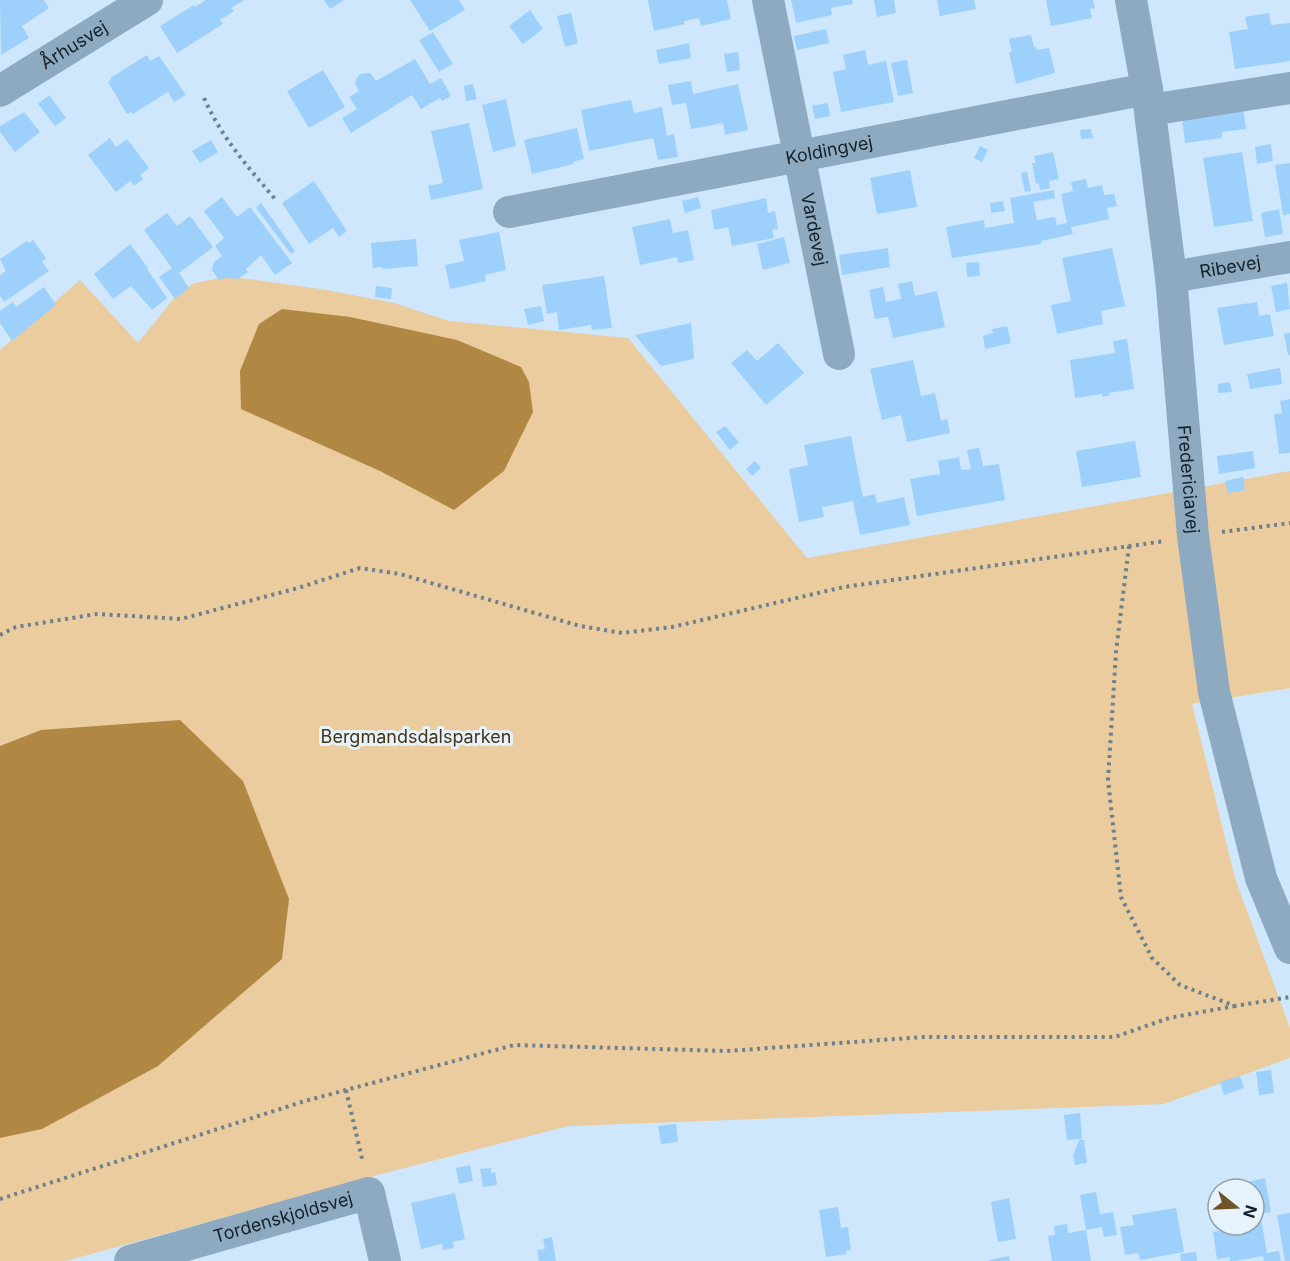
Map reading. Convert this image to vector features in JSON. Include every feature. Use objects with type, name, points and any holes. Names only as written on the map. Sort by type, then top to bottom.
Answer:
[{"type":"street","name":"Århusvej","points":[[0,91],[147,0]]},
{"type":"street","name":"Vardevej","points":[[768,0],[839,354]]},
{"type":"street","name":"Fredericiavej","points":[[1131,0],[1149,100],[1171,277],[1193,536],[1214,692],[1261,878],[1290,948]]},
{"type":"street","name":"Koldingvej","points":[[509,212],[799,156],[1149,100],[1290,88]]},
{"type":"street","name":"Ribevej","points":[[1171,277],[1290,257]]},
{"type":"street","name":"Tordenskjoldsvej","points":[[130,1261],[369,1193],[385,1261]]},
{"type":"path","points":[[204,98],[216,124],[245,164],[275,199]]},
{"type":"path","points":[[0,635],[16,627],[97,614],[181,619],[298,588],[360,568],[400,574],[580,626],[622,633],[672,627],[844,587],[1290,523]]},
{"type":"path","points":[[1129,546],[1116,652],[1108,780],[1121,897],[1152,958],[1180,985],[1235,1006]]},
{"type":"path","points":[[0,1198],[305,1101],[514,1045],[727,1052],[923,1037],[1115,1037],[1169,1018],[1290,997]]},
{"type":"path","points":[[346,1090],[362,1163]]},
{"type":"green space","name":"Bergmandsdalsparken","points":[[219,278],[241,278],[327,290],[394,303],[449,321],[628,338],[807,558],[1290,471],[1290,688],[1192,704],[1235,878],[1290,1028],[1290,1058],[1164,1104],[569,1126],[389,1172],[66,1261],[0,1261],[0,350],[80,280],[138,343],[175,297],[192,284]]},
{"type":"shaded area","points":[[282,309],[350,317],[457,340],[521,367],[529,382],[533,412],[504,471],[454,510],[380,471],[241,409],[240,371],[259,324]]},
{"type":"shaded area","points":[[180,720],[243,781],[289,899],[282,959],[158,1066],[42,1129],[0,1138],[0,746],[41,730]]},
{"type":"building","points":[[0,0],[44,0],[49,8],[22,26],[29,38],[1,55]]},
{"type":"building","points":[[206,0],[244,0],[231,8],[234,11],[220,20],[223,24],[177,53],[160,26]]},
{"type":"building","points":[[324,0],[344,0],[330,9]]},
{"type":"building","points":[[410,0],[459,0],[465,10],[430,31]]},
{"type":"building","points":[[648,0],[727,0],[731,19],[701,26],[699,18],[684,21],[685,24],[654,31]]},
{"type":"building","points":[[791,0],[852,0],[853,4],[831,8],[832,15],[796,23]]},
{"type":"building","points":[[874,0],[894,0],[896,13],[877,17]]},
{"type":"building","points":[[937,0],[974,0],[976,9],[940,16]]},
{"type":"building","points":[[1046,0],[1093,0],[1095,8],[1090,9],[1092,18],[1051,26]]},
{"type":"building","points":[[530,10],[543,29],[523,44],[509,26]]},
{"type":"building","points":[[571,13],[578,43],[565,47],[557,16]]},
{"type":"building","points":[[1269,13],[1271,25],[1290,23],[1290,61],[1235,69],[1229,32],[1248,29],[1245,17]]},
{"type":"building","points":[[826,29],[829,43],[797,50],[794,36]]},
{"type":"building","points":[[433,32],[453,64],[439,72],[419,40]]},
{"type":"building","points":[[1031,35],[1037,50],[1049,48],[1055,73],[1016,84],[1009,52],[1012,52],[1009,39]]},
{"type":"building","points":[[689,43],[691,58],[659,64],[656,50]]},
{"type":"building","points":[[865,50],[868,65],[886,61],[894,102],[841,112],[833,72],[846,69],[843,55]]},
{"type":"building","points":[[738,52],[740,70],[727,72],[724,54]]},
{"type":"building","points":[[147,55],[150,61],[159,56],[186,95],[174,102],[168,92],[133,114],[131,112],[127,114],[108,82],[110,78]]},
{"type":"building","points":[[415,59],[430,84],[441,78],[451,96],[442,101],[440,98],[421,109],[412,95],[351,133],[342,118],[357,109],[349,97],[359,91],[355,83],[360,74],[370,73],[376,81]]},
{"type":"building","points":[[907,60],[913,93],[898,96],[891,63]]},
{"type":"building","points":[[323,70],[345,107],[309,128],[287,91]]},
{"type":"building","points":[[691,81],[693,94],[738,84],[748,130],[725,135],[723,123],[691,129],[686,103],[672,105],[668,85]]},
{"type":"building","points":[[473,84],[477,99],[466,101],[464,86]]},
{"type":"building","points":[[49,95],[66,118],[55,126],[38,104]]},
{"type":"building","points":[[506,99],[516,146],[493,152],[482,105]]},
{"type":"building","points":[[631,100],[634,113],[662,107],[667,136],[674,134],[678,157],[658,160],[653,138],[589,151],[581,110]]},
{"type":"building","points":[[828,103],[830,116],[815,119],[812,106]]},
{"type":"building","points":[[1243,108],[1246,129],[1222,132],[1222,138],[1185,143],[1182,118]]},
{"type":"building","points":[[24,112],[40,132],[15,152],[0,132],[0,126]]},
{"type":"building","points":[[469,123],[483,189],[431,200],[428,186],[443,183],[431,131]]},
{"type":"building","points":[[577,128],[584,159],[573,162],[574,164],[532,174],[524,140]]},
{"type":"building","points":[[1091,129],[1093,138],[1081,139],[1080,130]]},
{"type":"building","points":[[110,138],[116,147],[127,139],[149,168],[140,175],[143,179],[134,186],[130,181],[116,192],[88,155]]},
{"type":"building","points":[[211,140],[218,152],[200,163],[192,151]]},
{"type":"building","points":[[1271,144],[1273,161],[1257,164],[1255,147]]},
{"type":"building","points":[[980,146],[988,150],[982,162],[974,158]]},
{"type":"building","points":[[1053,152],[1059,179],[1049,181],[1050,188],[1040,190],[1039,183],[1036,184],[1032,163],[1036,163],[1034,156]]},
{"type":"building","points":[[1242,152],[1253,221],[1214,227],[1203,158]]},
{"type":"building","points":[[1290,163],[1290,214],[1283,215],[1275,165]]},
{"type":"building","points":[[910,170],[917,207],[877,214],[870,178]]},
{"type":"building","points":[[1027,172],[1031,191],[1025,192],[1021,173]]},
{"type":"building","points":[[1086,179],[1088,188],[1102,185],[1104,195],[1114,194],[1117,206],[1107,208],[1109,219],[1071,227],[1073,234],[1041,241],[1041,244],[952,258],[946,227],[984,220],[985,228],[1014,223],[1010,198],[1054,190],[1055,198],[1033,202],[1037,220],[1055,217],[1057,225],[1067,223],[1061,194],[1073,191],[1071,182]]},
{"type":"building","points":[[314,181],[347,231],[339,237],[333,228],[309,244],[282,203]]},
{"type":"building","points":[[222,197],[237,217],[250,207],[292,263],[275,275],[261,255],[246,269],[248,272],[238,279],[219,280],[212,270],[214,262],[222,256],[215,246],[224,238],[204,211]]},
{"type":"building","points":[[698,197],[701,208],[685,213],[682,201]]},
{"type":"building","points":[[766,198],[768,213],[775,211],[778,229],[772,230],[774,238],[732,246],[728,227],[714,230],[711,210]]},
{"type":"building","points":[[1003,201],[1005,211],[991,213],[990,203]]},
{"type":"building","points":[[261,203],[295,251],[291,254],[256,208]]},
{"type":"building","points":[[1279,209],[1283,234],[1265,237],[1261,213]]},
{"type":"building","points":[[167,213],[177,226],[190,216],[213,247],[179,273],[189,288],[175,299],[159,277],[172,268],[144,230]]},
{"type":"building","points":[[670,219],[673,233],[688,230],[694,260],[678,263],[677,257],[640,265],[632,227]]},
{"type":"building","points":[[499,232],[506,270],[485,275],[486,281],[450,289],[445,265],[464,261],[459,240]]},
{"type":"building","points":[[784,237],[790,263],[763,270],[757,244]]},
{"type":"building","points":[[416,239],[418,266],[373,268],[371,243]]},
{"type":"building","points":[[33,240],[46,258],[42,262],[49,271],[4,302],[0,296],[0,275],[6,271],[0,259],[27,241],[29,243]]},
{"type":"building","points":[[130,244],[167,298],[152,310],[131,286],[113,299],[94,274]]},
{"type":"building","points":[[888,248],[890,267],[842,275],[839,255]]},
{"type":"building","points":[[1112,248],[1125,306],[1101,311],[1103,324],[1057,334],[1051,305],[1071,301],[1062,258]]},
{"type":"building","points":[[979,262],[980,276],[967,277],[966,263]]},
{"type":"building","points":[[604,276],[612,328],[592,330],[591,325],[559,330],[557,312],[547,314],[542,285]]},
{"type":"building","points":[[912,281],[915,296],[937,291],[945,327],[893,338],[888,317],[875,319],[869,290],[883,287],[886,302],[901,299],[898,284]]},
{"type":"building","points":[[1287,283],[1290,309],[1276,312],[1271,286]]},
{"type":"building","points":[[376,286],[392,288],[391,299],[375,297]]},
{"type":"building","points":[[44,287],[56,305],[12,341],[0,323],[0,311],[13,302],[16,307]]},
{"type":"building","points":[[1257,302],[1259,316],[1270,314],[1274,336],[1224,345],[1217,308]]},
{"type":"building","points":[[541,306],[544,321],[528,325],[524,309]]},
{"type":"building","points":[[691,323],[694,359],[661,366],[635,335]]},
{"type":"building","points":[[1007,326],[1011,343],[985,349],[983,336],[993,333],[992,329]]},
{"type":"building","points":[[1290,333],[1290,355],[1288,355],[1284,334]]},
{"type":"building","points":[[1127,339],[1134,389],[1109,393],[1110,395],[1103,397],[1102,394],[1075,398],[1070,360],[1115,353],[1113,341]]},
{"type":"building","points":[[778,343],[804,373],[766,405],[731,363],[747,350],[757,361]]},
{"type":"building","points":[[913,360],[921,396],[935,393],[941,421],[947,419],[950,433],[907,442],[901,415],[882,420],[870,369]]},
{"type":"building","points":[[1280,368],[1282,384],[1250,389],[1247,374]]},
{"type":"building","points":[[1230,382],[1232,392],[1218,393],[1218,384]]},
{"type":"building","points":[[1290,399],[1290,453],[1279,454],[1274,414],[1282,413],[1280,401]]},
{"type":"building","points":[[725,426],[739,442],[730,450],[716,432]]},
{"type":"building","points":[[851,436],[863,497],[875,494],[877,503],[904,497],[910,525],[860,535],[853,501],[822,507],[824,517],[799,522],[789,469],[808,465],[804,445]]},
{"type":"building","points":[[1135,441],[1141,477],[1082,487],[1076,451]]},
{"type":"building","points":[[979,448],[983,466],[999,464],[1005,500],[917,516],[910,479],[940,474],[938,461],[959,457],[961,470],[971,469],[967,450]]},
{"type":"building","points":[[1253,451],[1255,468],[1219,474],[1217,456]]},
{"type":"building","points":[[755,461],[761,468],[752,476],[746,469]]},
{"type":"building","points":[[1243,477],[1245,490],[1228,493],[1225,481]]},
{"type":"building","points":[[1271,1070],[1274,1093],[1259,1095],[1256,1072]]},
{"type":"building","points":[[1240,1076],[1244,1088],[1224,1095],[1220,1082]]},
{"type":"building","points":[[1080,1113],[1082,1139],[1067,1140],[1064,1115]]},
{"type":"building","points":[[676,1124],[678,1142],[661,1144],[658,1126]]},
{"type":"building","points":[[1079,1140],[1084,1140],[1087,1163],[1075,1165],[1073,1156]]},
{"type":"building","points":[[470,1165],[473,1181],[459,1184],[456,1168]]},
{"type":"building","points":[[491,1168],[491,1173],[495,1172],[497,1185],[483,1187],[480,1169]]},
{"type":"building","points":[[1266,1184],[1271,1212],[1266,1213]]},
{"type":"building","points":[[1096,1192],[1100,1214],[1113,1212],[1117,1235],[1104,1237],[1102,1227],[1086,1230],[1080,1195]]},
{"type":"building","points":[[455,1193],[465,1239],[453,1242],[454,1248],[443,1250],[442,1244],[421,1249],[411,1203]]},
{"type":"building","points":[[1009,1198],[1016,1239],[998,1242],[991,1202]]},
{"type":"building","points":[[838,1207],[841,1228],[848,1227],[851,1250],[846,1251],[846,1254],[826,1257],[819,1210]]},
{"type":"building","points":[[1176,1208],[1184,1252],[1140,1260],[1138,1253],[1125,1255],[1120,1227],[1134,1225],[1132,1215]]},
{"type":"building","points":[[1290,1213],[1290,1261],[1285,1261],[1277,1215]]},
{"type":"building","points":[[1067,1224],[1068,1233],[1086,1230],[1091,1261],[1052,1261],[1048,1236],[1055,1235],[1054,1226]]},
{"type":"building","points":[[552,1237],[556,1261],[539,1261],[537,1250],[545,1249],[543,1239]]},
{"type":"building","points":[[1214,1237],[1264,1237],[1267,1253],[1279,1251],[1281,1261],[1264,1261],[1263,1256],[1235,1261],[1230,1261],[1230,1257],[1217,1259]]},
{"type":"building","points":[[1196,1252],[1197,1261],[1181,1261],[1180,1254]]},
{"type":"building","points":[[1009,1256],[1010,1261],[989,1261],[989,1260]]}]
